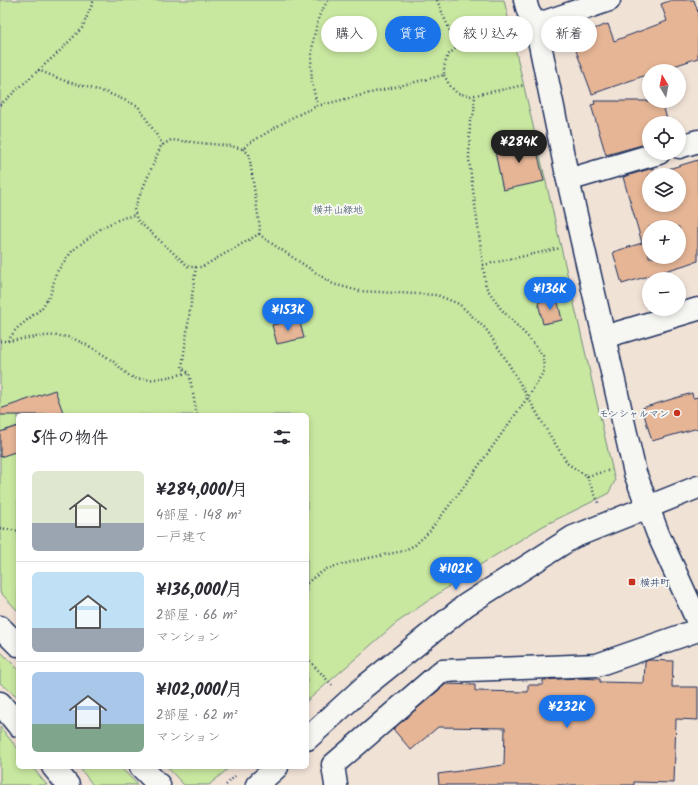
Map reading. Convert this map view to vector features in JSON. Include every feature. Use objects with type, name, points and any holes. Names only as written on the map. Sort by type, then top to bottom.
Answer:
[{"type":"street","points":[[525,0],[528,16]]},
{"type":"street","points":[[533,27],[609,0]]},
{"type":"street","points":[[533,48],[568,180],[635,473],[658,534],[698,622]]},
{"type":"street","points":[[686,145],[698,141]]},
{"type":"street","points":[[568,180],[642,158]]},
{"type":"street","points":[[604,337],[698,309]]},
{"type":"street","points":[[309,737],[364,687],[466,605],[573,537],[698,487]]},
{"type":"street","points":[[0,627],[16,643]]},
{"type":"street","points":[[336,785],[333,765],[442,671],[596,665],[698,630]]},
{"type":"street","points":[[0,703],[16,723]]},
{"type":"street","points":[[55,769],[68,785]]},
{"type":"street","points":[[143,769],[159,785]]},
{"type":"street","points":[[257,785],[275,769]]},
{"type":"path","points":[[0,105],[82,28],[94,0]]},
{"type":"path","points":[[317,106],[312,82],[311,66],[313,40],[319,16],[328,0]]},
{"type":"path","points":[[437,0],[449,29]]},
{"type":"path","points":[[451,52],[448,55],[444,67],[444,75],[450,86],[457,93],[470,96],[531,84]]},
{"type":"path","points":[[38,70],[65,81],[108,93],[138,106],[163,145]]},
{"type":"path","points":[[243,149],[248,144],[287,121],[317,106],[444,75]]},
{"type":"path","points":[[309,581],[328,568],[403,551],[415,545],[428,533],[458,495],[528,397],[544,371],[543,356],[528,337],[501,309],[486,287],[469,160],[470,121],[474,113],[475,95]]},
{"type":"path","points":[[171,140],[231,146],[243,149],[249,154],[260,228],[259,234],[202,267],[189,267],[137,220],[134,209],[161,146],[171,140]]},
{"type":"path","points":[[7,342],[16,329],[42,308],[51,293],[56,273],[72,251],[101,228],[122,218],[136,215]]},
{"type":"path","points":[[259,234],[334,284],[359,291],[436,295],[459,304],[486,329],[507,361],[568,464],[587,476],[600,505]]},
{"type":"path","points":[[483,265],[567,247]]},
{"type":"path","points":[[196,267],[182,368],[189,373],[197,413]]},
{"type":"path","points":[[0,341],[7,342],[54,335],[66,337],[85,344],[112,360],[122,370],[135,378],[149,380],[189,373]]},
{"type":"path","points":[[587,476],[612,470]]},
{"type":"path","points":[[0,528],[16,531]]},
{"type":"path","points":[[309,660],[332,685]]},
{"type":"green space","name":"横井山緑地","points":[[0,0],[504,0],[508,16],[449,16],[449,52],[516,52],[615,481],[608,494],[543,526],[475,568],[395,624],[309,699],[309,413],[16,413],[16,609],[0,592]]},
{"type":"green space","points":[[0,651],[16,667],[16,695],[0,683]]},
{"type":"green space","points":[[0,727],[16,747],[16,769],[34,769],[47,785],[0,785]]},
{"type":"green space","points":[[81,769],[122,769],[138,785],[93,785]]},
{"type":"green space","points":[[169,769],[228,769],[209,785],[184,785]]},
{"type":"building","points":[[672,0],[694,0],[698,12],[698,58],[680,64],[642,64],[642,76],[592,94],[577,52],[597,52],[597,28],[608,24],[614,41],[667,21],[661,4]]},
{"type":"building","points":[[594,101],[642,101],[642,108],[664,108],[666,116],[642,116],[642,145],[606,155],[591,105],[595,104]]},
{"type":"building","points":[[534,138],[544,181],[503,190],[494,147]]},
{"type":"building","points":[[698,160],[698,261],[662,272],[642,272],[642,278],[622,284],[613,252],[642,243],[623,177],[642,171],[642,212],[686,212],[686,168],[672,168]]},
{"type":"building","points":[[557,298],[562,320],[543,324],[538,302]]},
{"type":"building","points":[[299,319],[304,338],[277,344],[272,325]]},
{"type":"building","points":[[55,390],[63,413],[16,413],[16,415],[0,415],[0,409]]},
{"type":"building","points":[[692,393],[693,398],[698,397],[698,428],[652,441],[642,408]]},
{"type":"building","points":[[16,427],[16,452],[0,457],[0,432]]},
{"type":"building","points":[[648,660],[673,661],[672,687],[698,687],[698,720],[676,719],[674,783],[634,782],[634,785],[439,785],[438,774],[504,765],[505,728],[438,727],[411,750],[393,729],[446,684],[475,685],[475,691],[528,692],[528,685],[543,685],[543,680],[577,678],[600,679],[600,682],[644,683],[645,662]]},
{"type":"place","name":"モンシャルマン","points":[[677,413]]},
{"type":"place","name":"横井町","points":[[632,582]]}]
